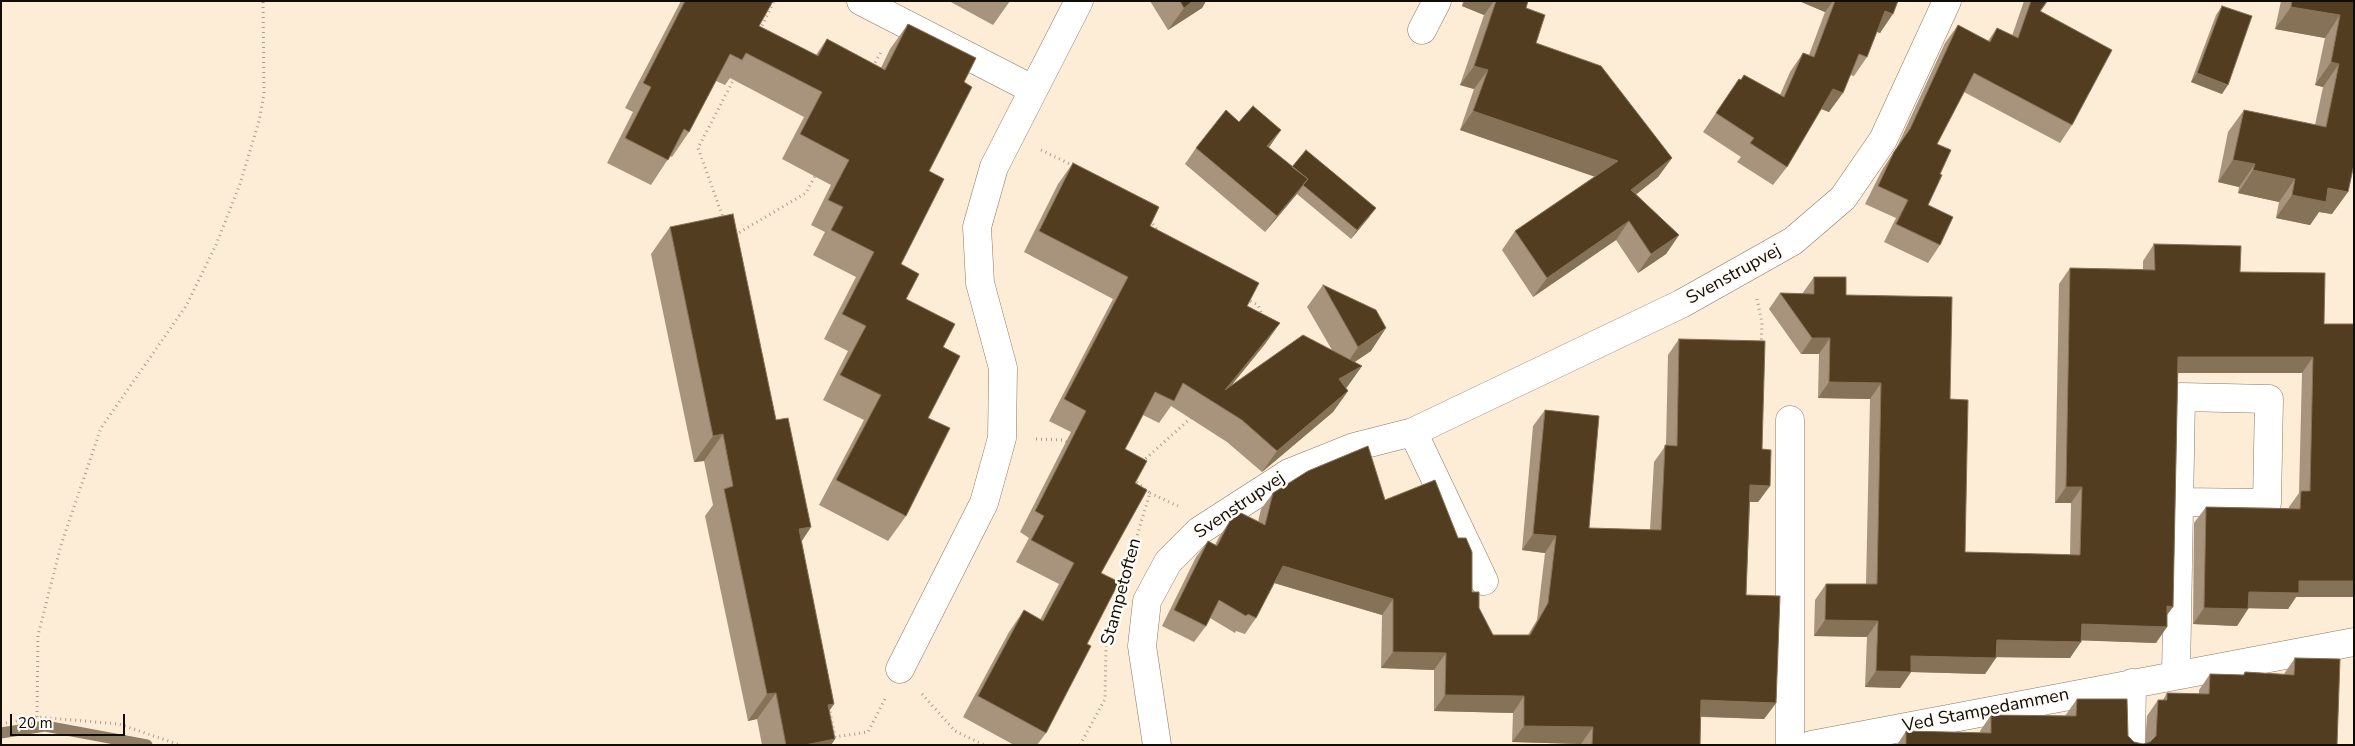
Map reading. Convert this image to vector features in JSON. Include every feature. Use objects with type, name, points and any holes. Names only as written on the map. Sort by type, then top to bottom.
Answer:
[{"type":"street","points":[[861,1],[1032,89]]},
{"type":"street","points":[[900,669],[984,504],[1002,438],[1003,368],[980,283],[977,227],[994,167],[1032,89],[1079,1]]},
{"type":"street","points":[[1422,30],[1437,1]]},
{"type":"street","name":"Svenstrupvej","points":[[1158,745],[1142,646],[1148,601],[1168,562],[1199,531],[1289,473],[1354,447],[1413,432],[1681,304],[1793,241],[1843,198],[1883,140],[1947,1]]},
{"type":"street","points":[[2176,675],[2181,398],[2269,399],[2267,504],[2180,502]]},
{"type":"street","points":[[1790,420],[1790,745]]},
{"type":"street","points":[[1413,432],[1484,580]]},
{"type":"street","name":"Ved Stampedammen","points":[[1811,745],[2354,642]]},
{"type":"street","points":[[2131,745],[2132,683]]},
{"type":"path","points":[[37,717],[38,634],[61,545],[101,428],[186,306],[216,245],[243,175],[259,121],[264,94],[263,1]]},
{"type":"path","points":[[756,36],[774,1]]},
{"type":"path","points":[[871,70],[898,20]]},
{"type":"path","points":[[727,229],[698,148],[738,70]]},
{"type":"path","points":[[1010,135],[1077,167]]},
{"type":"path","points":[[730,238],[806,193],[818,169]]},
{"type":"path","points":[[1150,219],[1160,235]]},
{"type":"path","points":[[1744,268],[1759,308],[1761,352]]},
{"type":"path","points":[[1241,296],[1258,305],[1265,322]]},
{"type":"path","points":[[1136,468],[1195,414]]},
{"type":"path","points":[[1002,438],[1064,440],[1072,445]]},
{"type":"path","name":"Stampetoften","points":[[1128,474],[1150,493],[1131,558]]},
{"type":"path","name":"Stampetoften","points":[[1080,745],[1104,699],[1106,642]]},
{"type":"path","points":[[828,698],[835,737],[868,732],[900,669],[955,731],[984,745]]},
{"type":"path","points":[[1,724],[37,717],[119,724],[180,745]]},
{"type":"building","points":[[685,1],[773,1],[759,26],[818,56],[827,39],[885,70],[908,24],[976,58],[964,82],[972,87],[929,171],[944,179],[901,264],[919,274],[906,299],[955,324],[943,347],[960,356],[928,418],[950,428],[906,516],[836,480],[881,395],[840,375],[866,326],[842,314],[874,252],[831,230],[843,207],[828,200],[849,160],[800,134],[822,92],[746,53],[742,60],[730,54],[689,132],[684,129],[668,160],[625,138],[651,87],[643,83]]},
{"type":"building","points":[[1180,1],[1193,1],[1184,8]]},
{"type":"building","points":[[1496,1],[1528,1],[1526,8],[1545,15],[1536,43],[1601,66],[1672,158],[1631,190],[1679,235],[1651,254],[1629,221],[1547,278],[1515,231],[1618,161],[1473,111],[1488,70],[1474,66]]},
{"type":"building","points":[[1835,1],[1898,1],[1893,14],[1885,11],[1867,57],[1859,54],[1843,93],[1833,89],[1787,167],[1750,143],[1754,138],[1716,113],[1739,79],[1741,80],[1744,75],[1784,97],[1803,53],[1814,57]]},
{"type":"building","points":[[2031,1],[2047,1],[2040,11],[2112,50],[2072,125],[1974,73],[1937,144],[1951,150],[1928,205],[1953,217],[1940,245],[1896,224],[1908,200],[1878,186],[1894,152],[1910,129],[1958,25],[1990,42],[1997,28],[2018,38]]},
{"type":"building","points":[[2292,1],[2354,1],[2354,164],[2348,192],[2328,188],[2326,202],[2292,195],[2295,179],[2253,170],[2255,164],[2233,160],[2244,110],[2326,127],[2339,64],[2331,62],[2340,15],[2291,7]]},
{"type":"building","points":[[2222,6],[2252,16],[2228,85],[2197,73]]},
{"type":"building","points":[[1253,106],[1281,130],[1267,146],[1308,179],[1277,216],[1196,148],[1226,110],[1239,122]]},
{"type":"building","points":[[1306,150],[1376,208],[1357,230],[1303,185],[1308,179],[1292,167]]},
{"type":"building","points":[[1073,163],[1159,207],[1150,226],[1259,283],[1247,306],[1280,323],[1225,390],[1303,335],[1362,366],[1339,379],[1348,391],[1277,451],[1242,420],[1183,383],[1174,401],[1155,392],[1125,449],[1147,461],[1135,483],[1147,490],[1101,573],[1119,582],[1087,644],[1091,646],[1046,733],[978,696],[1024,610],[1043,621],[1074,563],[1031,540],[1044,516],[1035,511],[1086,411],[1064,399],[1128,277],[1039,231]]},
{"type":"building","points":[[733,214],[776,420],[788,418],[811,527],[799,529],[834,704],[828,705],[835,739],[805,745],[786,745],[776,693],[767,694],[724,489],[733,486],[723,434],[713,436],[670,227]]},
{"type":"building","points":[[2154,244],[2241,246],[2240,272],[2325,273],[2324,324],[2354,324],[2354,581],[2299,581],[2299,593],[2249,592],[2248,609],[2204,608],[2206,507],[2300,509],[2301,491],[2310,491],[2313,357],[2178,357],[2173,607],[2167,606],[2167,627],[2082,624],[2081,642],[1997,640],[1996,658],[1911,656],[1911,672],[1876,671],[1878,621],[1825,620],[1826,584],[1877,584],[1881,383],[1829,382],[1830,338],[1812,338],[1780,293],[1814,294],[1814,277],[1846,277],[1846,295],[1952,297],[1950,399],[1968,400],[1965,552],[2080,555],[2082,487],[2066,487],[2070,268],[2155,270]]},
{"type":"building","points":[[1323,285],[1376,310],[1386,328],[1358,347]]},
{"type":"building","points":[[1679,339],[1765,341],[1762,449],[1771,450],[1770,486],[1750,485],[1746,595],[1780,596],[1776,703],[1701,700],[1700,745],[1592,745],[1593,727],[1524,726],[1524,696],[1445,695],[1446,653],[1393,652],[1393,599],[1283,566],[1256,618],[1248,614],[1246,616],[1219,600],[1206,626],[1174,610],[1208,541],[1217,546],[1230,521],[1241,513],[1265,525],[1273,493],[1308,471],[1368,446],[1385,500],[1435,480],[1458,538],[1466,538],[1472,552],[1472,592],[1479,592],[1479,608],[1493,635],[1530,635],[1548,603],[1556,536],[1533,534],[1545,410],[1599,416],[1589,528],[1661,530],[1665,445],[1677,446]]},
{"type":"building","points":[[2295,658],[2340,659],[2337,745],[1906,745],[1906,731],[1991,733],[1991,715],[2076,716],[2077,699],[2127,699],[2128,736],[2134,742],[2143,744],[2150,742],[2156,736],[2158,700],[2167,700],[2167,693],[2209,694],[2210,674],[2244,675],[2245,672],[2294,675]]},
{"type":"waterway","points":[[1,733],[45,726],[147,745]]}]
